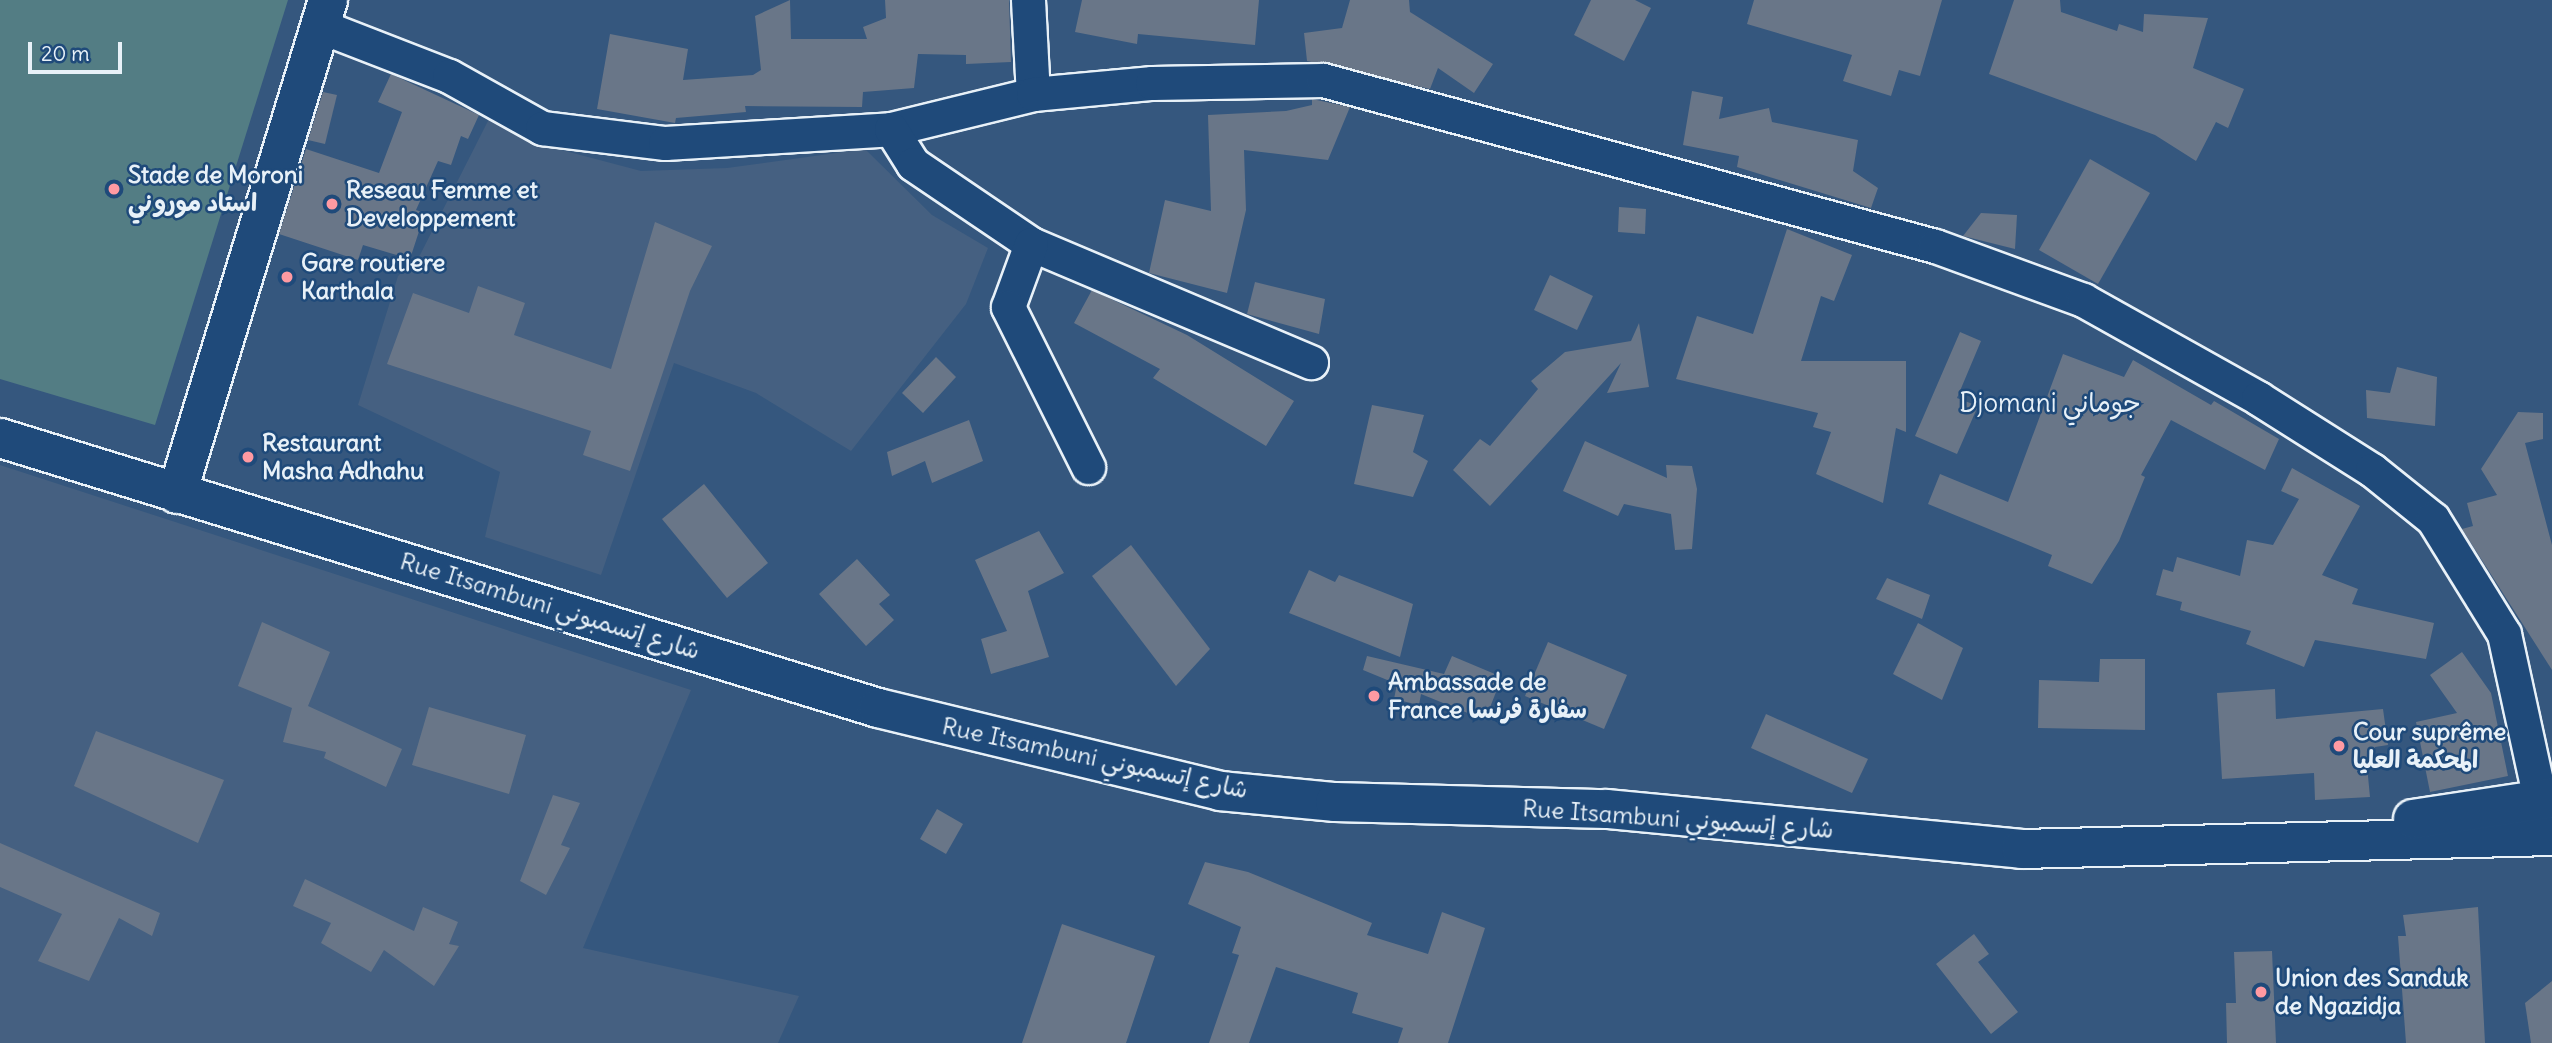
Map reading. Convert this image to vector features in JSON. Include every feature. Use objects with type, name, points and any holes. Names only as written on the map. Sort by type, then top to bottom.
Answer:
[{"type":"main road","points":[[177,494],[324,13]]},
{"type":"main road","name":"Rue Itsambuni شارع إتسمبوني","points":[[0,438],[878,708],[1220,790],[1335,802],[1607,809],[2021,849],[2273,841]]},
{"type":"main road","points":[[2273,841],[2546,798]]},
{"type":"main road","points":[[2273,841],[2552,836]]},
{"type":"street","points":[[1028,0],[1033,94]]},
{"type":"street","points":[[324,13],[449,76],[542,128],[665,143],[891,129],[1033,94],[1152,83],[1323,80],[1935,246],[2083,300],[2269,405],[2372,470],[2432,519],[2504,634],[2546,798]]},
{"type":"street","points":[[891,129],[913,164],[1031,244],[1311,362]]},
{"type":"street","points":[[1031,244],[1008,307],[1088,467]]},
{"type":"shaded area","points":[[489,119],[535,143],[641,171],[727,168],[865,149],[932,215],[988,248],[966,304],[851,451],[756,393],[674,363],[601,575],[485,537],[500,472],[358,405],[398,276],[420,255]]},
{"type":"shaded area","points":[[0,465],[691,690],[583,948],[799,996],[778,1043],[0,1043]]},
{"type":"green space","name":"Stade de Moroni استاد موروني","points":[[0,0],[288,0],[155,425],[0,379]]},
{"type":"building","points":[[790,0],[791,39],[867,39],[863,27],[886,18],[885,0],[1009,0],[1011,62],[966,64],[966,55],[918,54],[914,88],[863,92],[862,107],[745,106],[746,112],[676,118],[675,123],[597,109],[610,34],[688,49],[683,80],[753,75],[761,70],[755,16]]},
{"type":"building","points":[[1082,0],[1259,0],[1255,45],[1138,34],[1137,44],[1075,32]]},
{"type":"building","points":[[1350,0],[1409,0],[1410,12],[1493,64],[1474,93],[1438,68],[1430,89],[1307,61],[1304,33],[1342,28]]},
{"type":"building","points":[[1591,0],[1635,0],[1651,8],[1624,61],[1574,35]]},
{"type":"building","points":[[1754,0],[1942,0],[1920,76],[1899,70],[1891,96],[1843,81],[1852,55],[1747,24]]},
{"type":"building","points":[[2014,0],[2060,0],[2061,12],[2117,31],[2119,24],[2143,32],[2144,14],[2208,18],[2193,68],[2244,89],[2228,128],[2216,122],[2196,161],[2155,135],[1989,74]]},
{"type":"building","points":[[391,74],[479,115],[468,139],[461,136],[451,165],[438,161],[416,210],[425,213],[410,259],[363,245],[358,260],[279,234],[306,149],[379,173],[402,112],[378,102]]},
{"type":"building","points":[[1692,91],[1723,97],[1719,119],[1769,108],[1772,122],[1858,140],[1853,171],[1878,188],[1871,208],[1737,167],[1739,156],[1683,145]]},
{"type":"building","points":[[323,92],[337,95],[325,144],[308,140]]},
{"type":"building","points":[[1312,99],[1350,107],[1328,160],[1244,150],[1246,210],[1227,293],[1149,273],[1165,200],[1211,211],[1208,115],[1286,111],[1312,105]]},
{"type":"building","points":[[2090,159],[2150,193],[2098,284],[2039,250]]},
{"type":"building","points":[[1619,207],[1646,209],[1645,234],[1618,232]]},
{"type":"building","points":[[1981,213],[2017,215],[2015,249],[1963,236]]},
{"type":"building","points":[[655,222],[712,246],[690,291],[630,471],[583,455],[591,431],[387,364],[413,293],[469,313],[478,286],[525,303],[514,335],[611,369]]},
{"type":"building","points":[[1787,229],[1852,255],[1834,301],[1821,296],[1801,361],[1906,361],[1906,432],[1896,428],[1883,503],[1816,474],[1831,432],[1813,427],[1818,413],[1676,379],[1697,316],[1753,334]]},
{"type":"building","points":[[1550,275],[1593,296],[1577,330],[1534,310]]},
{"type":"building","points":[[1255,282],[1325,299],[1319,334],[1247,314]]},
{"type":"building","points":[[1092,290],[1187,335],[1294,401],[1266,446],[1153,378],[1160,369],[1074,323]]},
{"type":"building","points":[[1639,323],[1649,387],[1607,393],[1621,363],[1490,506],[1453,470],[1480,439],[1490,446],[1538,389],[1531,381],[1565,352],[1631,341]]},
{"type":"building","points":[[1960,332],[1981,341],[1957,398],[1978,406],[1957,454],[1915,436]]},
{"type":"building","points":[[2063,354],[2124,377],[2133,360],[2211,405],[2214,401],[2279,439],[2265,470],[2171,420],[2141,475],[2145,477],[2119,541],[2092,584],[2048,566],[2052,555],[1928,504],[1940,474],[2008,502]]},
{"type":"building","points":[[936,357],[956,377],[923,413],[902,393]]},
{"type":"building","points":[[2397,367],[2437,377],[2435,426],[2367,418],[2366,390],[2390,393]]},
{"type":"building","points":[[1372,405],[1424,415],[1413,452],[1428,461],[1413,497],[1354,484]]},
{"type":"building","points":[[2518,412],[2543,413],[2543,439],[2525,443],[2552,545],[2552,670],[2462,529],[2473,526],[2467,503],[2497,495],[2481,469]]},
{"type":"building","points":[[969,420],[983,461],[932,483],[925,461],[892,476],[887,452]]},
{"type":"building","points":[[1585,441],[1667,478],[1666,465],[1692,466],[1697,489],[1692,549],[1675,550],[1671,514],[1624,504],[1618,516],[1563,491]]},
{"type":"building","points":[[2292,468],[2360,506],[2322,575],[2358,589],[2352,604],[2434,623],[2426,659],[2315,640],[2304,667],[2246,644],[2251,631],[2180,610],[2182,602],[2156,595],[2163,569],[2173,572],[2177,557],[2240,576],[2247,540],[2273,545],[2299,499],[2281,491]]},
{"type":"building","points":[[704,484],[768,563],[727,598],[662,519]]},
{"type":"building","points":[[1039,531],[1064,573],[1028,591],[1049,657],[991,674],[981,639],[1007,631],[975,560]]},
{"type":"building","points":[[1131,545],[1210,649],[1176,686],[1092,576]]},
{"type":"building","points":[[857,559],[890,595],[879,604],[894,620],[866,646],[819,594]]},
{"type":"building","points":[[1309,570],[1335,582],[1339,575],[1413,604],[1400,657],[1289,613]]},
{"type":"building","points":[[1887,578],[1930,595],[1922,619],[1876,599]]},
{"type":"building","points":[[262,622],[330,652],[308,706],[402,749],[386,787],[324,758],[326,752],[283,742],[292,708],[238,686]]},
{"type":"building","points":[[1918,623],[1963,648],[1942,700],[1893,674]]},
{"type":"building","points":[[1548,642],[1627,675],[1604,729],[1525,696]]},
{"type":"building","points":[[2462,652],[2491,693],[2508,776],[2430,792],[2416,722],[2457,713],[2430,675]]},
{"type":"building","points":[[1367,656],[1444,674],[1452,656],[1502,677],[1485,720],[1421,694],[1419,705],[1394,699],[1397,684],[1363,670]]},
{"type":"building","points":[[2100,659],[2145,659],[2145,730],[2038,728],[2039,680],[2099,682]]},
{"type":"building","points":[[2275,689],[2276,719],[2383,709],[2388,745],[2375,747],[2374,764],[2367,766],[2370,797],[2315,800],[2314,773],[2222,779],[2217,693]]},
{"type":"building","points":[[429,707],[526,735],[509,794],[412,765]]},
{"type":"building","points":[[1766,714],[1868,759],[1852,793],[1751,748]]},
{"type":"building","points":[[96,731],[224,780],[198,843],[74,786]]},
{"type":"building","points":[[553,795],[580,803],[561,845],[570,848],[546,895],[520,881]]},
{"type":"building","points":[[937,809],[963,824],[946,854],[920,839]]},
{"type":"building","points":[[0,843],[160,913],[152,936],[119,918],[89,981],[38,961],[62,914],[0,887]]},
{"type":"building","points":[[1205,862],[1248,872],[1372,923],[1367,935],[1428,954],[1442,912],[1485,928],[1448,1043],[1398,1043],[1403,1028],[1352,1013],[1358,993],[1276,967],[1249,1043],[1209,1043],[1239,955],[1232,953],[1241,927],[1188,904]]},
{"type":"building","points":[[305,879],[414,931],[423,907],[458,922],[449,944],[459,946],[434,986],[384,950],[371,972],[321,943],[331,923],[293,906]]},
{"type":"building","points":[[2478,907],[2485,1043],[2406,1043],[2398,936],[2406,936],[2403,915]]},
{"type":"building","points":[[1062,924],[1155,956],[1126,1043],[1022,1043]]},
{"type":"building","points":[[1974,934],[1989,954],[1978,962],[2018,1012],[1991,1034],[1936,964]]},
{"type":"building","points":[[2272,951],[2276,1043],[2227,1043],[2226,1003],[2236,1003],[2234,952]]},
{"type":"building","points":[[2552,981],[2552,1043],[2531,1043],[2525,1003]]},
{"type":"place","name":"Stade de Moroni استاد موروني","points":[[114,189]]},
{"type":"place","name":"Reseau Femme et Developpement","points":[[332,204]]},
{"type":"place","name":"Gare routiere Karthala","points":[[287,277]]},
{"type":"place","name":"Restaurant Masha Adhahu","points":[[248,457]]},
{"type":"place","name":"Ambassade de France سفارة فرنسا","points":[[1374,696]]},
{"type":"place","name":"Cour suprême المحكمة العليا","points":[[2339,746]]},
{"type":"place","name":"Union des Sanduk de Ngazidja","points":[[2261,992]]},
{"type":"district","name":"Djomani جوماني","points":[[2050,403]]}]
